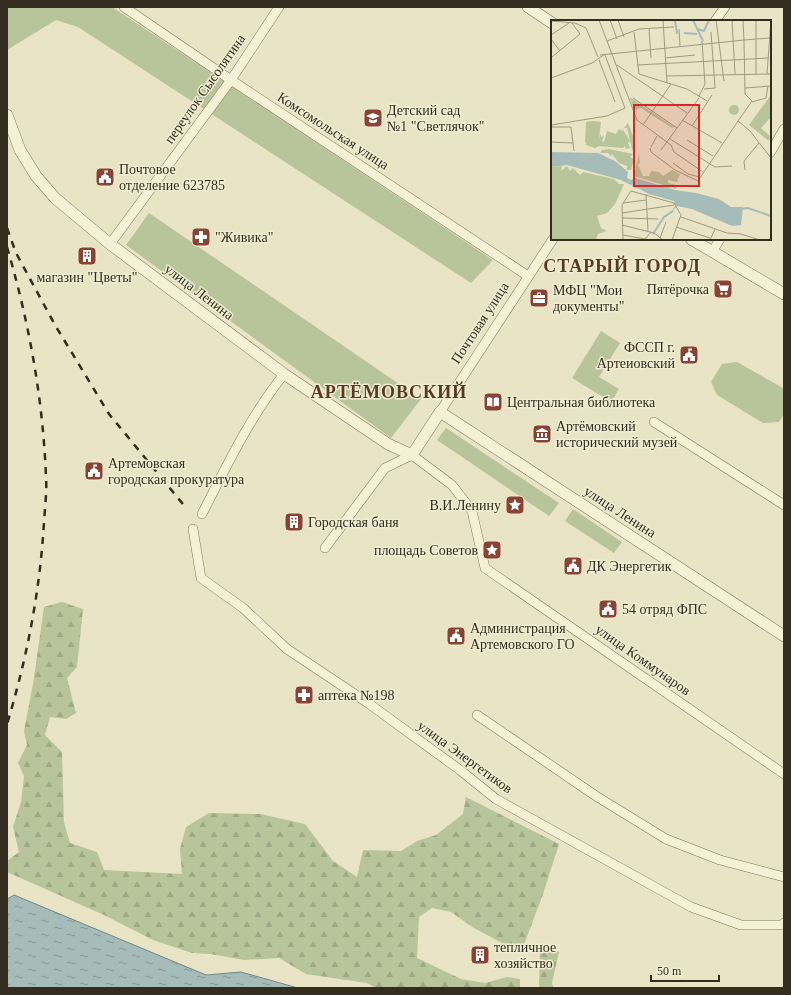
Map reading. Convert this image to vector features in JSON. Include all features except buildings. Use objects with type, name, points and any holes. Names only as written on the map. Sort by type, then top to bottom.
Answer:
[{"type":"street","name":"Комсомольская улица","points":[[124,7],[231,80],[528,276]]},
{"type":"street","name":"переулок Сысолятина","points":[[110,244],[231,80],[278,7]]},
{"type":"street","points":[[528,7],[551,22]]},
{"type":"street","points":[[717,20],[725,7]]},
{"type":"street","name":"улица Ленина","points":[[7,115],[20,150],[36,176],[55,198],[110,244],[284,374],[388,444],[412,455]]},
{"type":"street","points":[[771,151],[784,129]]},
{"type":"street","name":"Почтовая улица","points":[[412,455],[552,240]]},
{"type":"street","points":[[693,240],[784,294]]},
{"type":"street","points":[[712,252],[719,240]]},
{"type":"street","points":[[202,514],[238,442],[268,395],[284,374]]},
{"type":"street","name":"улица Ленина","points":[[440,412],[784,636]]},
{"type":"street","points":[[654,422],[784,505]]},
{"type":"street","points":[[326,548],[385,468],[412,455]]},
{"type":"street","name":"улица Коммунаров","points":[[412,455],[452,485],[472,511],[485,568],[784,774]]},
{"type":"street","name":"улица Энергетиков","points":[[193,529],[201,578],[243,608],[287,649],[368,703],[460,770],[496,799],[691,907],[741,925],[783,924]]},
{"type":"street","points":[[477,715],[596,796],[666,839],[720,860],[784,877]]},
{"type":"green space","points":[[7,7],[112,7],[493,260],[471,283],[78,27],[56,20],[7,50]]},
{"type":"green space","points":[[149,213],[421,399],[391,438],[126,245]]},
{"type":"green space","points":[[601,331],[620,343],[599,377],[619,389],[611,402],[572,378]]},
{"type":"green space","points":[[737,362],[783,388],[784,414],[779,422],[763,423],[717,395],[711,382],[722,364]]},
{"type":"green space","points":[[446,428],[559,503],[549,516],[437,440]]},
{"type":"green space","points":[[573,509],[622,542],[614,553],[565,521]]},
{"type":"green space","points":[[62,602],[83,609],[77,667],[67,678],[76,713],[66,719],[50,717],[45,735],[62,752],[64,822],[70,843],[97,852],[104,870],[182,874],[180,849],[186,827],[209,813],[260,814],[305,824],[333,861],[357,877],[363,850],[401,851],[417,841],[436,835],[463,814],[466,797],[559,844],[542,897],[523,947],[502,943],[474,928],[451,912],[432,908],[419,917],[417,958],[461,979],[485,983],[507,977],[520,979],[520,988],[376,988],[367,983],[306,974],[279,958],[244,960],[210,954],[192,953],[153,940],[104,915],[7,872],[7,861],[19,852],[13,827],[21,802],[24,776],[18,763],[27,745],[24,731],[33,684],[44,607]]},
{"type":"green space","points":[[540,944],[559,952],[552,983],[553,988],[539,988]]},
{"type":"water","points":[[14,895],[206,975],[241,972],[298,988],[7,988],[7,899]]},
{"type":"railway","points":[[7,228],[16,253],[55,325],[109,414],[187,509]]},
{"type":"railway","points":[[7,247],[22,304],[34,361],[42,419],[46,488],[42,548],[32,624],[21,674],[7,724]]},
{"type":"place","name":"Детский сад №1 \"Светлячок\"","points":[[373,118]]},
{"type":"place","name":"Почтовое отделение 623785","points":[[105,177]]},
{"type":"place","name":"\"Живика\"","points":[[201,237]]},
{"type":"place","name":"магазин \"Цветы\"","points":[[87,256]]},
{"type":"place","name":"Пятёрочка","points":[[723,289]]},
{"type":"place","name":"МФЦ \"Мои документы\"","points":[[539,298]]},
{"type":"place","name":"ФССП г. Артеиовский","points":[[689,355]]},
{"type":"place","name":"Центральная библиотека","points":[[493,402]]},
{"type":"place","name":"Артёмовский исторический музей","points":[[542,434]]},
{"type":"place","name":"Артемовская городская прокуратура","points":[[94,471]]},
{"type":"place","name":"В.И.Ленину","points":[[515,505]]},
{"type":"place","name":"Городская баня","points":[[294,522]]},
{"type":"place","name":"площадь Советов","points":[[492,550]]},
{"type":"place","name":"ДК Энергетик","points":[[573,566]]},
{"type":"place","name":"54 отряд ФПС","points":[[608,609]]},
{"type":"place","name":"Администрация Артемовского ГО","points":[[456,636]]},
{"type":"place","name":"аптека №198","points":[[304,695]]},
{"type":"place","name":"тепличное хозяйство","points":[[480,955]]},
{"type":"district","name":"СТАРЫЙ ГОРОД","points":[[622,266]]},
{"type":"district","name":"АРТЁМОВСКИЙ","points":[[389,392]]}]
